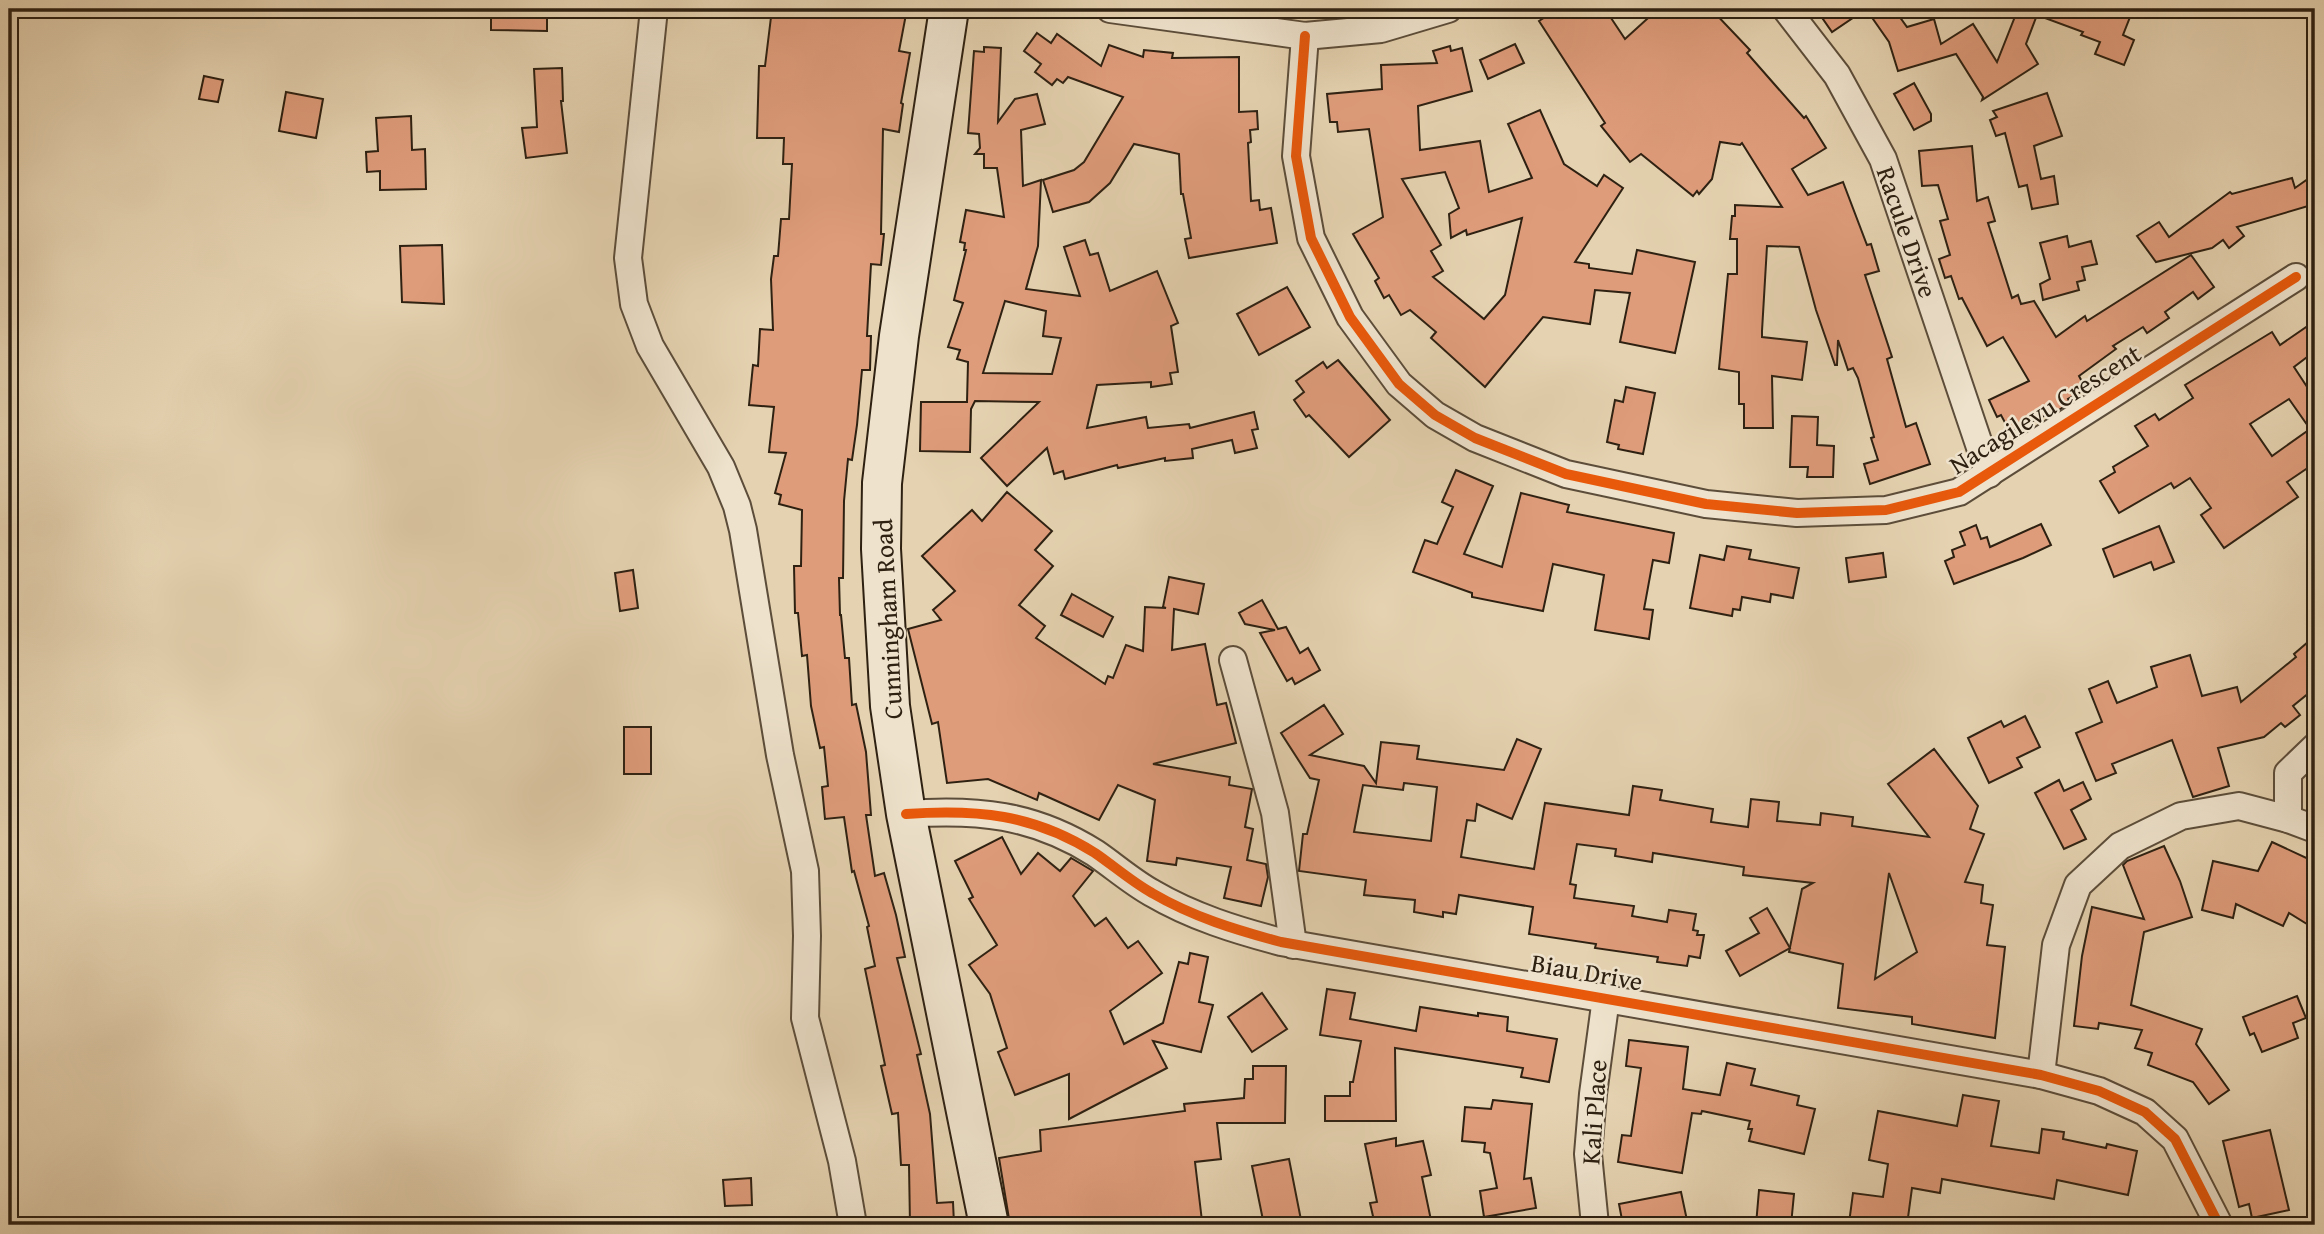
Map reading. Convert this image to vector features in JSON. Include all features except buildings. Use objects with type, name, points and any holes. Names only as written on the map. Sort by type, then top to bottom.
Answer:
[{"type":"main road","name":"Cunningham Road","points":[[949,9],[899,336],[882,483],[881,549],[890,706],[906,814],[989,1225]]},
{"type":"street","points":[[654,9],[629,236],[629,281],[640,325],[650,346],[721,467],[737,506],[780,755],[805,871],[806,1018],[842,1161],[853,1225]]},
{"type":"street","points":[[1110,9],[1305,36],[1381,29],[1448,9]]},
{"type":"street","name":"Racule Drive","points":[[1786,9],[1837,75],[1883,159],[1989,474]]},
{"type":"street","name":"Nacagilevu Crescent","points":[[1305,36],[1296,156],[1311,238],[1350,317],[1399,384],[1435,415],[1475,438],[1566,474],[1719,505],[1797,513],[1885,510],[1958,492],[2296,277]]},
{"type":"street","points":[[1233,660],[1275,813],[1293,944]]},
{"type":"street","points":[[2288,819],[2288,773],[2315,747]]},
{"type":"street","points":[[2041,1075],[2056,945],[2078,885],[2120,846],[2181,816],[2239,806],[2315,829]]},
{"type":"street","name":"Biau Drive","points":[[906,814],[985,812],[1037,824],[1095,853],[1151,893],[1198,916],[1232,929],[1293,944],[2041,1075],[2099,1091],[2145,1112],[2175,1139],[2219,1225]]},
{"type":"street","name":"Kali Place","points":[[1595,1225],[1588,1154],[1606,998]]},
{"type":"cycle path","points":[[1305,36],[1296,156],[1311,238],[1350,317],[1399,384],[1435,415],[1475,438],[1566,474],[1706,504],[1797,513],[1886,510],[1959,492],[2296,277]]},
{"type":"cycle path","points":[[906,814],[957,812],[1027,822],[1072,840],[1095,853],[1167,902],[1231,928],[1281,942],[2041,1075],[2099,1091],[2145,1112],[2175,1139],[2219,1225]]}]
